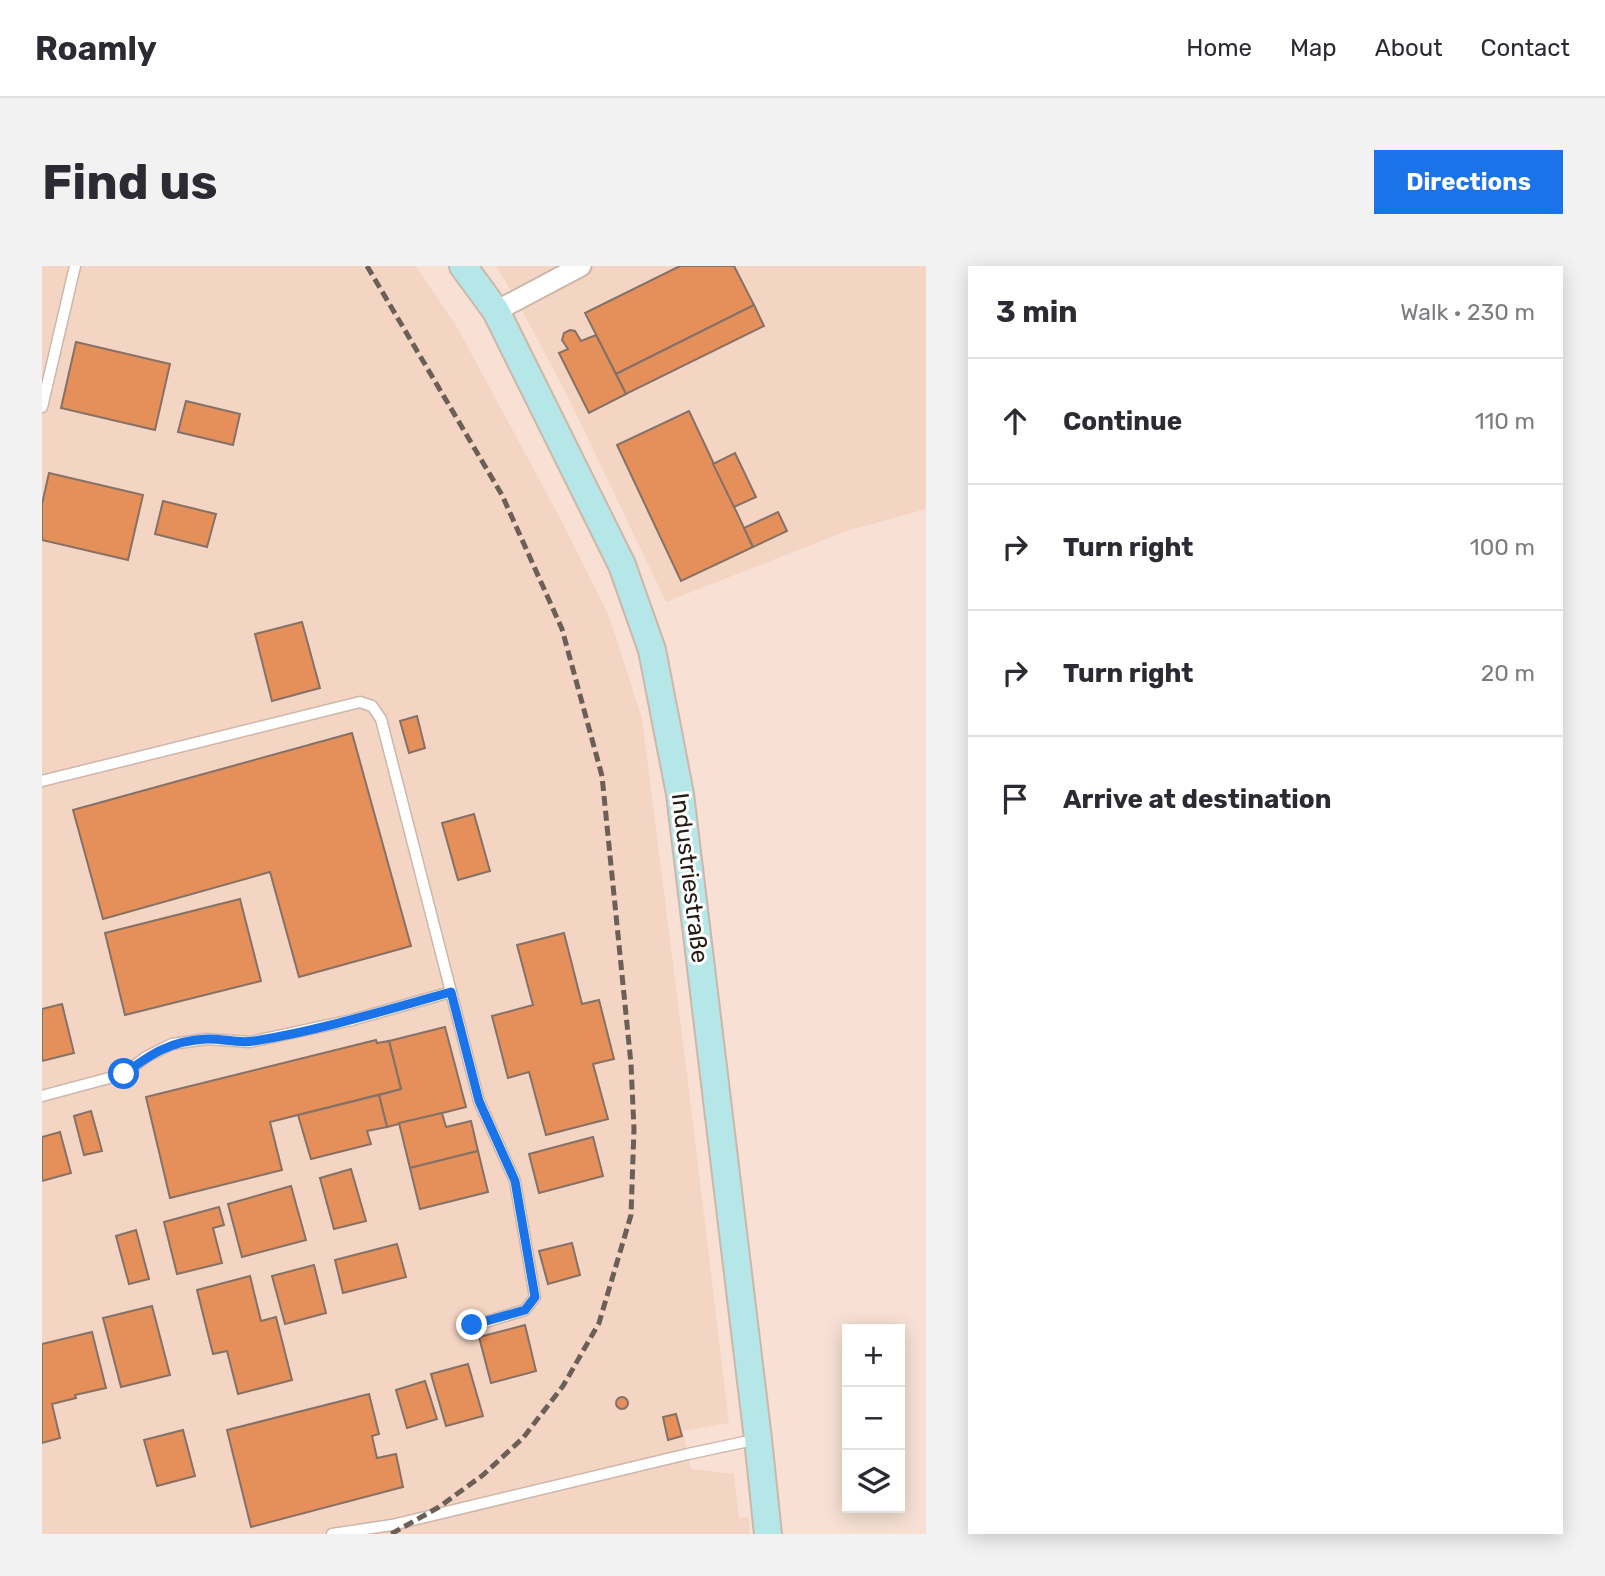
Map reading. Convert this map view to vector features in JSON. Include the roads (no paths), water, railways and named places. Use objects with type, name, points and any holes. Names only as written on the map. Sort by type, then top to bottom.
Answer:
[{"type":"main road","name":"Industriestraße","points":[[463,266],[496,311],[622,565],[652,650],[680,794],[768,1534]]},
{"type":"street","points":[[496,311],[581,266]]},
{"type":"lane","points":[[42,407],[75,266]]},
{"type":"lane","points":[[42,780],[360,702],[372,706],[381,719],[479,1101],[515,1181],[535,1297],[525,1310],[472,1325]]},
{"type":"lane","points":[[42,1096],[124,1074],[172,1044],[206,1039],[250,1042],[352,1020],[451,992]]},
{"type":"lane","points":[[332,1534],[392,1525],[758,1439]]},
{"type":"railway","points":[[367,266],[502,495],[562,629],[602,776],[631,1064],[634,1129],[631,1215],[599,1323],[563,1386],[523,1438],[483,1475],[439,1507],[391,1534]]}]
